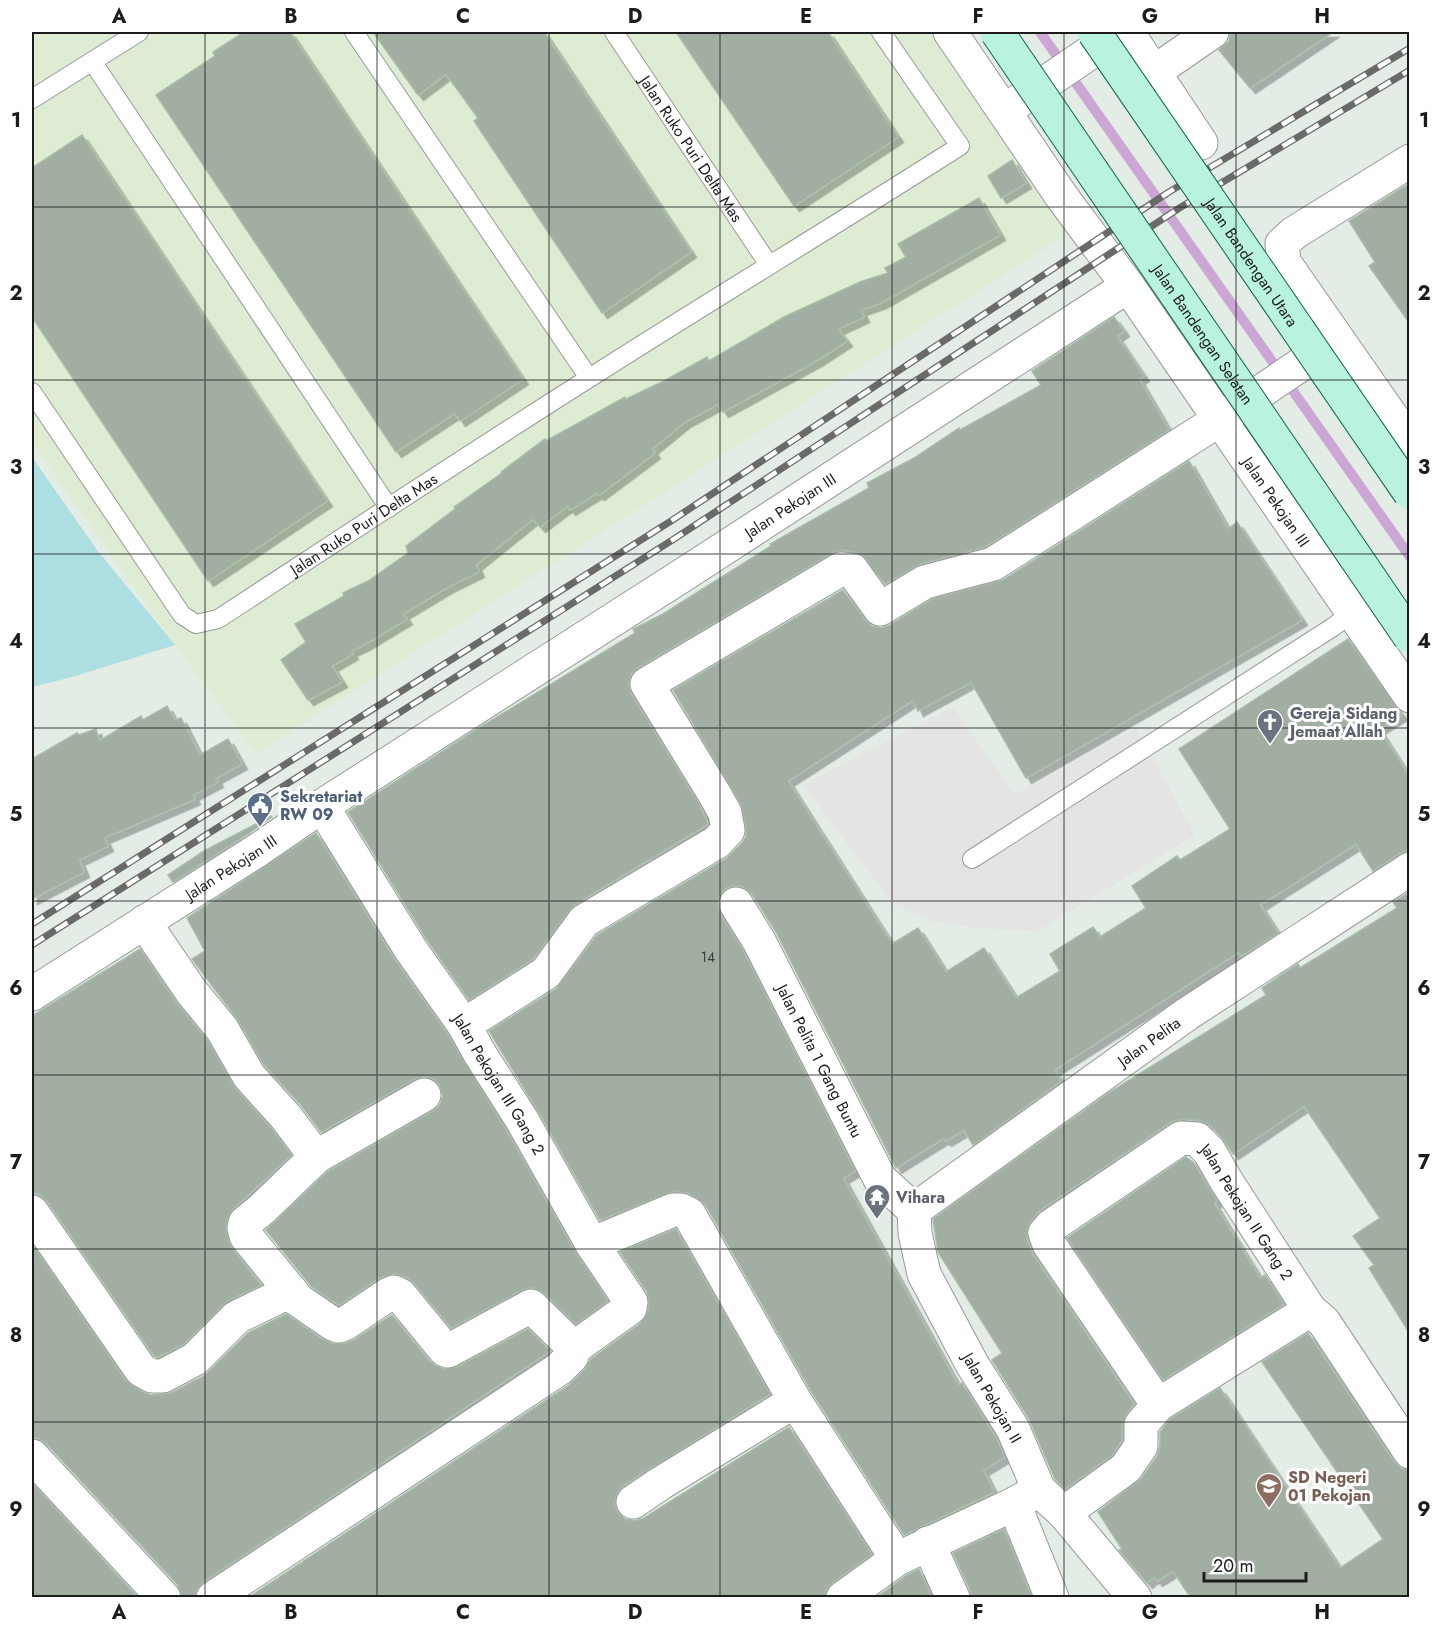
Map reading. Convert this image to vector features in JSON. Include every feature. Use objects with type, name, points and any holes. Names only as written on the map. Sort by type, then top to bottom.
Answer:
[{"type":"main road","name":"Jalan Bandengan Selatan","points":[[997,32],[1410,637]]},
{"type":"main road","name":"Jalan Bandengan Utara","points":[[1094,32],[1410,493]]},
{"type":"street","points":[[950,32],[1008,108],[1062,197],[1128,286]]},
{"type":"street","points":[[1008,108],[1120,32]]},
{"type":"street","points":[[1127,32],[1201,142]]},
{"type":"street","points":[[1154,72],[1212,32]]},
{"type":"street","points":[[1410,161],[1294,233],[1282,244],[1284,262],[1333,343],[1410,443]]},
{"type":"street","name":"Jalan Pekojan III","points":[[32,994],[1128,286],[1227,414],[1353,612],[1410,696]]},
{"type":"street","points":[[464,1025],[546,973],[584,921],[717,842],[728,830],[725,813],[647,684],[841,569],[852,570],[880,609],[925,582],[993,564],[1333,343]]},
{"type":"street","name":"Jalan Pekojan III Gang 2","points":[[322,806],[411,950],[464,1025],[530,1132],[592,1244],[632,1305],[574,1348]]},
{"type":"street","name":"Jalan Pelita","points":[[915,1221],[1187,1014],[1410,869]]},
{"type":"street","name":"Jalan Pelita 1 Gang Buntu","points":[[736,904],[759,940],[880,1179],[915,1221]]},
{"type":"street","points":[[144,922],[191,991],[222,1029],[249,1076],[286,1117],[316,1157]]},
{"type":"street","points":[[213,1598],[559,1369],[572,1356],[574,1348],[531,1306],[448,1351],[443,1348],[400,1295],[394,1292],[339,1326],[333,1324],[298,1300],[246,1236],[245,1222],[262,1209],[316,1157],[424,1095]]},
{"type":"street","name":"Jalan Pekojan II Gang 2","points":[[1158,1405],[1049,1244],[1045,1233],[1051,1226],[1181,1138],[1197,1139],[1209,1151],[1310,1310],[1324,1322],[1410,1452]]},
{"type":"street","points":[[592,1244],[673,1210],[681,1210],[689,1214],[795,1401],[897,1559]]},
{"type":"street","points":[[32,1212],[141,1370],[152,1376],[164,1376],[195,1359],[237,1317],[291,1291]]},
{"type":"street","name":"Jalan Pekojan II","points":[[915,1221],[924,1274],[972,1364],[1013,1429],[1052,1598]]},
{"type":"street","points":[[1064,1513],[1126,1468],[1141,1446],[1142,1425],[1158,1405],[1310,1310]]},
{"type":"street","points":[[633,1502],[795,1401]]},
{"type":"street","points":[[32,1456],[164,1598]]},
{"type":"street","points":[[843,1598],[897,1559],[1027,1497],[1064,1513],[1135,1598]]},
{"type":"street","points":[[928,1543],[953,1598]]},
{"type":"lane","points":[[32,99],[139,32]]},
{"type":"lane","points":[[354,32],[589,378]]},
{"type":"lane","name":"Jalan Ruko Puri Delta Mas","points":[[614,32],[770,265]]},
{"type":"lane","name":"Jalan Ruko Puri Delta Mas","points":[[32,392],[182,615],[196,624],[218,618],[589,378],[826,232],[960,146],[881,32]]},
{"type":"lane","points":[[92,61],[389,508]]},
{"type":"lane","points":[[972,859],[1353,612]]},
{"type":"shaded area","points":[[32,32],[965,32],[1094,217],[257,753],[175,645],[32,443]]},
{"type":"shaded area","points":[[32,457],[97,550],[175,645],[32,687]]},
{"type":"shaded area","points":[[953,707],[1015,795],[1136,728],[1195,835],[1038,931],[978,928],[931,921],[893,904],[803,785]]},
{"type":"building","points":[[244,32],[290,32],[523,379],[460,421],[455,413],[396,452],[156,95],[215,56],[213,52]]},
{"type":"building","points":[[373,32],[544,32],[691,252],[602,313],[474,121],[478,118],[446,74],[418,95]]},
{"type":"building","points":[[676,32],[828,32],[898,137],[794,206]]},
{"type":"building","points":[[1235,32],[1333,32],[1250,88],[1219,50]]},
{"type":"building","points":[[82,135],[327,501],[208,581],[32,317],[32,168]]},
{"type":"building","points":[[1012,160],[1026,183],[1001,198],[988,176]]},
{"type":"building","points":[[1410,183],[1410,324],[1369,266],[1375,262],[1349,221]]},
{"type":"building","points":[[979,198],[1000,235],[881,303],[861,310],[864,317],[838,329],[847,341],[818,360],[723,412],[718,404],[685,422],[652,449],[655,453],[599,495],[597,493],[570,510],[568,506],[540,527],[533,519],[476,565],[479,572],[448,587],[403,614],[407,619],[351,651],[353,654],[332,666],[342,682],[308,700],[281,660],[306,642],[295,624],[344,596],[343,593],[368,581],[408,553],[406,546],[545,439],[546,441],[625,397],[626,399],[664,381],[707,357],[709,361],[784,317],[860,282],[888,273],[885,268],[906,257],[898,244]]},
{"type":"building","points":[[1114,317],[1124,331],[1117,336],[1144,376],[1139,379],[1169,430],[985,547],[920,564],[885,584],[862,554],[843,550],[832,553],[637,668],[631,674],[628,684],[631,694],[699,804],[708,824],[574,905],[533,959],[469,1000],[427,940],[348,812],[474,731],[635,633],[633,629],[663,614],[771,546],[770,544],[869,488],[867,483],[914,458],[959,428],[960,430],[1041,385],[1032,371]]},
{"type":"building","points":[[1189,461],[1228,529],[1237,522],[1302,620],[1026,778],[971,682],[918,711],[913,700],[788,781],[892,944],[918,928],[946,972],[984,948],[1016,998],[1060,971],[1050,954],[1093,927],[1100,937],[1146,908],[1132,886],[1177,856],[1180,860],[1230,829],[1179,749],[1348,639],[1402,715],[1379,729],[1410,777],[1410,850],[1400,853],[1373,871],[1356,844],[1260,905],[1278,933],[1241,956],[1239,952],[1054,1070],[1061,1081],[973,1145],[964,1130],[946,1141],[944,1138],[896,1168],[776,932],[752,894],[744,887],[735,885],[726,888],[719,896],[717,905],[720,914],[743,950],[855,1171],[843,1178],[958,1385],[962,1383],[1005,1457],[983,1470],[994,1492],[904,1535],[811,1391],[705,1204],[689,1193],[673,1191],[600,1220],[489,1031],[556,989],[597,935],[727,858],[746,836],[741,804],[673,690],[843,590],[865,620],[872,626],[881,628],[890,625],[932,599],[1003,580]]},
{"type":"building","points":[[167,706],[175,720],[181,718],[200,755],[228,739],[242,764],[216,778],[218,782],[193,795],[195,799],[104,838],[108,846],[79,860],[84,872],[32,899],[32,759],[77,733],[79,735],[96,729],[99,741],[141,716],[143,720]]},
{"type":"building","points":[[271,816],[248,834],[173,882],[168,875],[204,851]]},
{"type":"building","points":[[316,833],[395,960],[448,1035],[506,1130],[576,1253],[608,1301],[576,1324],[544,1293],[533,1287],[522,1290],[451,1328],[414,1283],[395,1273],[379,1278],[339,1305],[311,1286],[266,1230],[327,1172],[433,1111],[440,1105],[443,1096],[440,1086],[434,1079],[425,1076],[415,1079],[321,1132],[300,1104],[264,1065],[238,1020],[192,959],[205,951],[187,918]]},
{"type":"building","points":[[1410,892],[1410,1334],[1369,1268],[1374,1265],[1353,1236],[1380,1218],[1304,1106],[1233,1154],[1210,1125],[1198,1120],[1182,1119],[1171,1122],[1040,1210],[1027,1229],[1027,1239],[1033,1255],[1134,1404],[1126,1414],[1122,1425],[1122,1440],[1112,1455],[1065,1489],[1055,1479],[1029,1419],[992,1360],[1002,1353],[938,1252],[933,1219],[1110,1092],[1266,995],[1262,988],[1298,964],[1300,968],[1397,908],[1393,902]]},
{"type":"building","points":[[140,949],[176,1002],[207,1040],[235,1088],[272,1129],[291,1155],[233,1209],[227,1219],[226,1233],[231,1247],[261,1285],[229,1300],[184,1344],[158,1357],[154,1356],[47,1201],[41,1195],[32,1193],[32,1016]]},
{"type":"building","points":[[1186,1157],[1194,1163],[1217,1201],[1214,1203],[1260,1278],[1265,1275],[1284,1304],[1163,1380],[1067,1238]]},
{"type":"building","points":[[676,1229],[770,1394],[622,1486],[616,1494],[614,1504],[617,1512],[625,1519],[635,1521],[644,1518],[789,1427],[872,1554],[832,1583],[826,1590],[825,1598],[248,1598],[569,1385],[585,1369],[591,1359],[641,1323],[648,1311],[647,1292],[620,1252]]},
{"type":"building","points":[[32,1244],[126,1381],[151,1395],[171,1393],[204,1376],[248,1333],[286,1314],[322,1339],[334,1344],[354,1340],[392,1315],[430,1362],[443,1369],[457,1367],[528,1329],[550,1351],[203,1582],[197,1589],[195,1598],[182,1598],[178,1585],[46,1443],[38,1438],[32,1438]]},
{"type":"building","points":[[1308,1333],[1394,1462],[1401,1468],[1410,1470],[1410,1598],[1191,1598],[1173,1571],[1157,1581],[1154,1577],[1147,1583],[1119,1550],[1122,1549],[1098,1512],[1141,1479],[1157,1456],[1160,1432],[1170,1419],[1220,1388],[1340,1568],[1383,1539],[1262,1362]]},
{"type":"building","points":[[32,1483],[138,1598],[32,1598]]},
{"type":"building","points":[[1004,1529],[1032,1598],[971,1598],[970,1590],[953,1553]]},
{"type":"building","points":[[919,1569],[932,1598],[876,1598],[907,1575]]},
{"type":"waterway","points":[[1040,32],[1410,557]]},
{"type":"railway","points":[[32,924],[671,521],[1169,192],[1410,48]]},
{"type":"railway","points":[[32,945],[674,539],[1181,207],[1410,70]]},
{"type":"place","name":"Gereja Sidang Jemaat Allah","points":[[1270,745]]},
{"type":"place","name":"Sekretariat RW 09","points":[[260,828]]},
{"type":"place","name":"Vihara","points":[[877,1220]]},
{"type":"place","name":"SD Negeri 01 Pekojan","points":[[1269,1509]]}]
